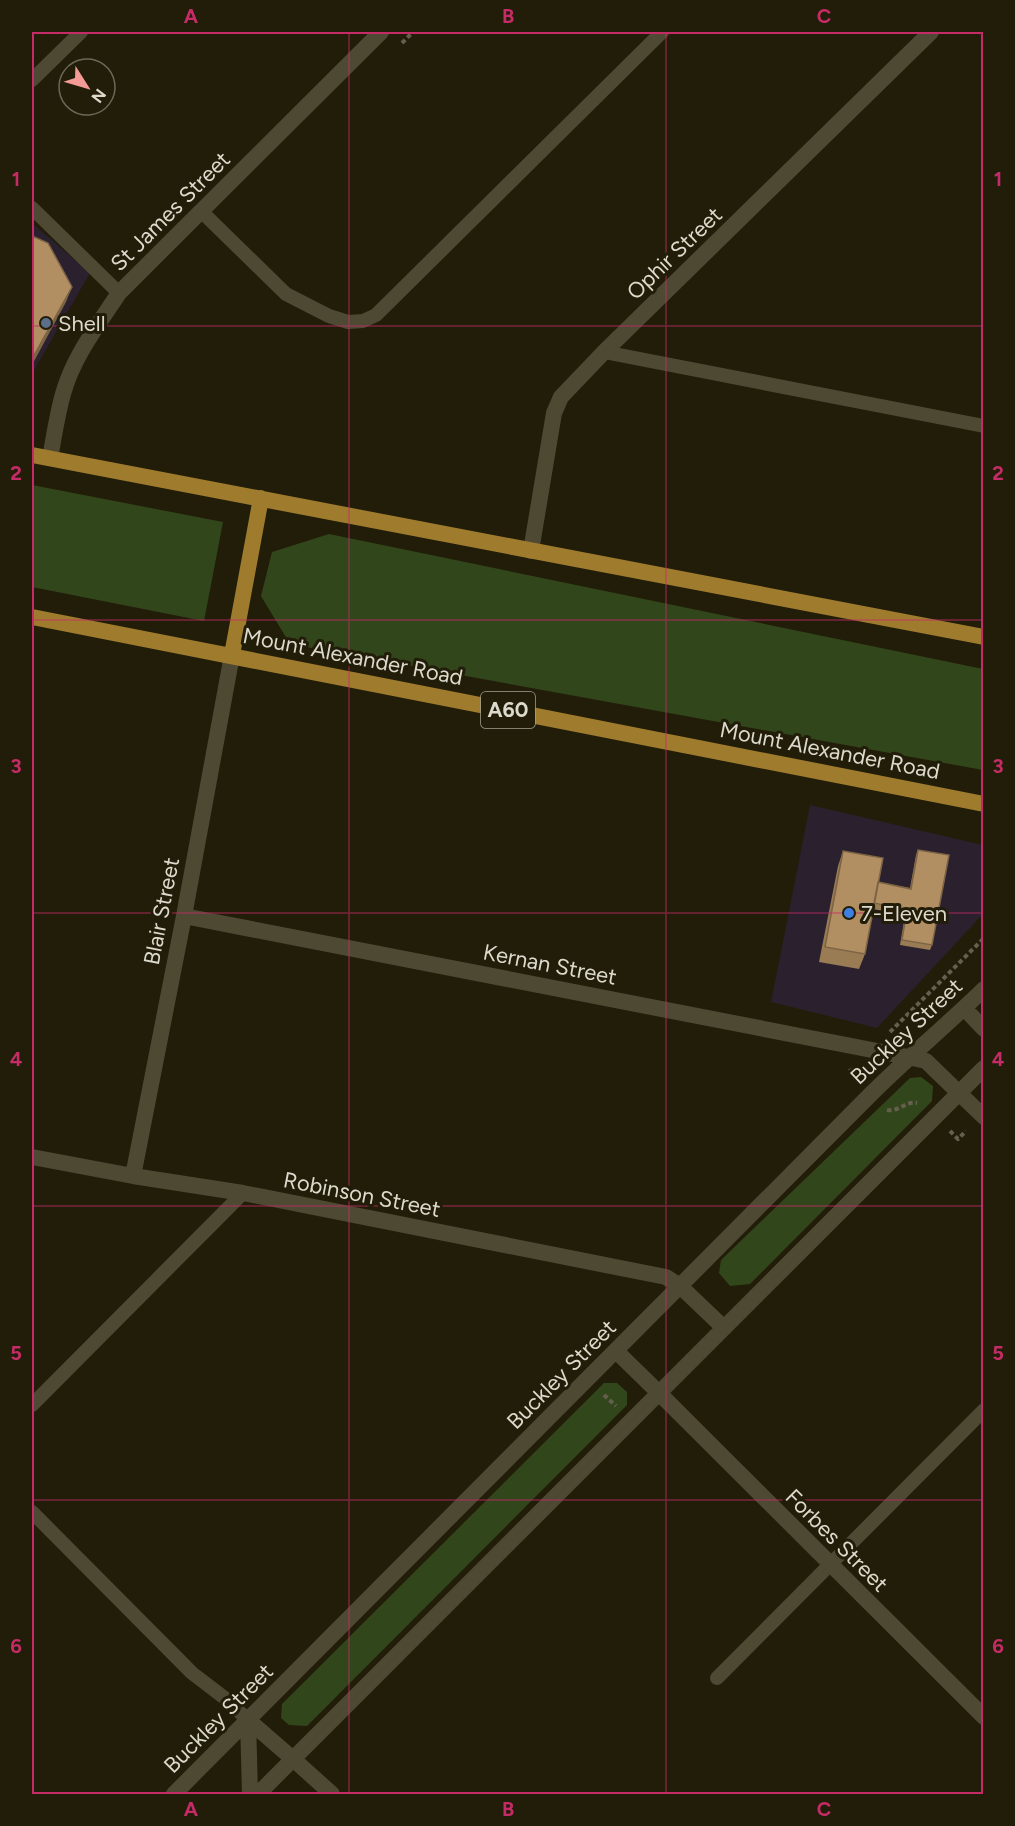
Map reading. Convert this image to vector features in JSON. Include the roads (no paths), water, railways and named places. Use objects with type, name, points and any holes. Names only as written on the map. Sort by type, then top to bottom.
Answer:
[{"type":"main road","points":[[32,455],[984,638]]},
{"type":"main road","points":[[232,655],[261,498]]},
{"type":"main road","name":"Mount Alexander Road","points":[[32,616],[984,804]]},
{"type":"street","name":"St James Street","points":[[50,458],[63,393],[74,365],[119,293],[381,32]]},
{"type":"street","name":"Ophir Street","points":[[531,551],[554,413],[561,397],[604,352],[931,32]]},
{"type":"street","name":"Blair Street","points":[[133,1176],[232,655]]},
{"type":"street","name":"Kernan Street","points":[[184,916],[927,1061],[984,1118]]},
{"type":"street","name":"Buckley Street","points":[[174,1794],[908,1057],[984,989]]},
{"type":"street","points":[[964,1008],[984,1029]]},
{"type":"street","points":[[258,1794],[984,1068]]},
{"type":"street","name":"Robinson Street","points":[[32,1157],[243,1193],[666,1277],[680,1286]]},
{"type":"street","points":[[680,1286],[724,1328]]},
{"type":"street","name":"Forbes Street","points":[[616,1350],[984,1717]]},
{"type":"street","points":[[248,1720],[332,1794]]},
{"type":"street","points":[[248,1720],[250,1794]]},
{"type":"lane","points":[[32,80],[81,32]]},
{"type":"lane","points":[[201,211],[286,294],[329,316],[348,322],[363,321],[376,315],[662,32]]},
{"type":"lane","points":[[32,208],[119,293]]},
{"type":"lane","points":[[604,352],[984,426]]},
{"type":"lane","points":[[32,1405],[243,1193]]},
{"type":"lane","points":[[717,1678],[829,1564],[980,1420]]},
{"type":"lane","points":[[32,1512],[192,1673],[226,1699],[248,1720]]},
{"type":"place","name":"Shell","points":[[46,323]]},
{"type":"place","name":"7-Eleven","points":[[849,913]]}]
